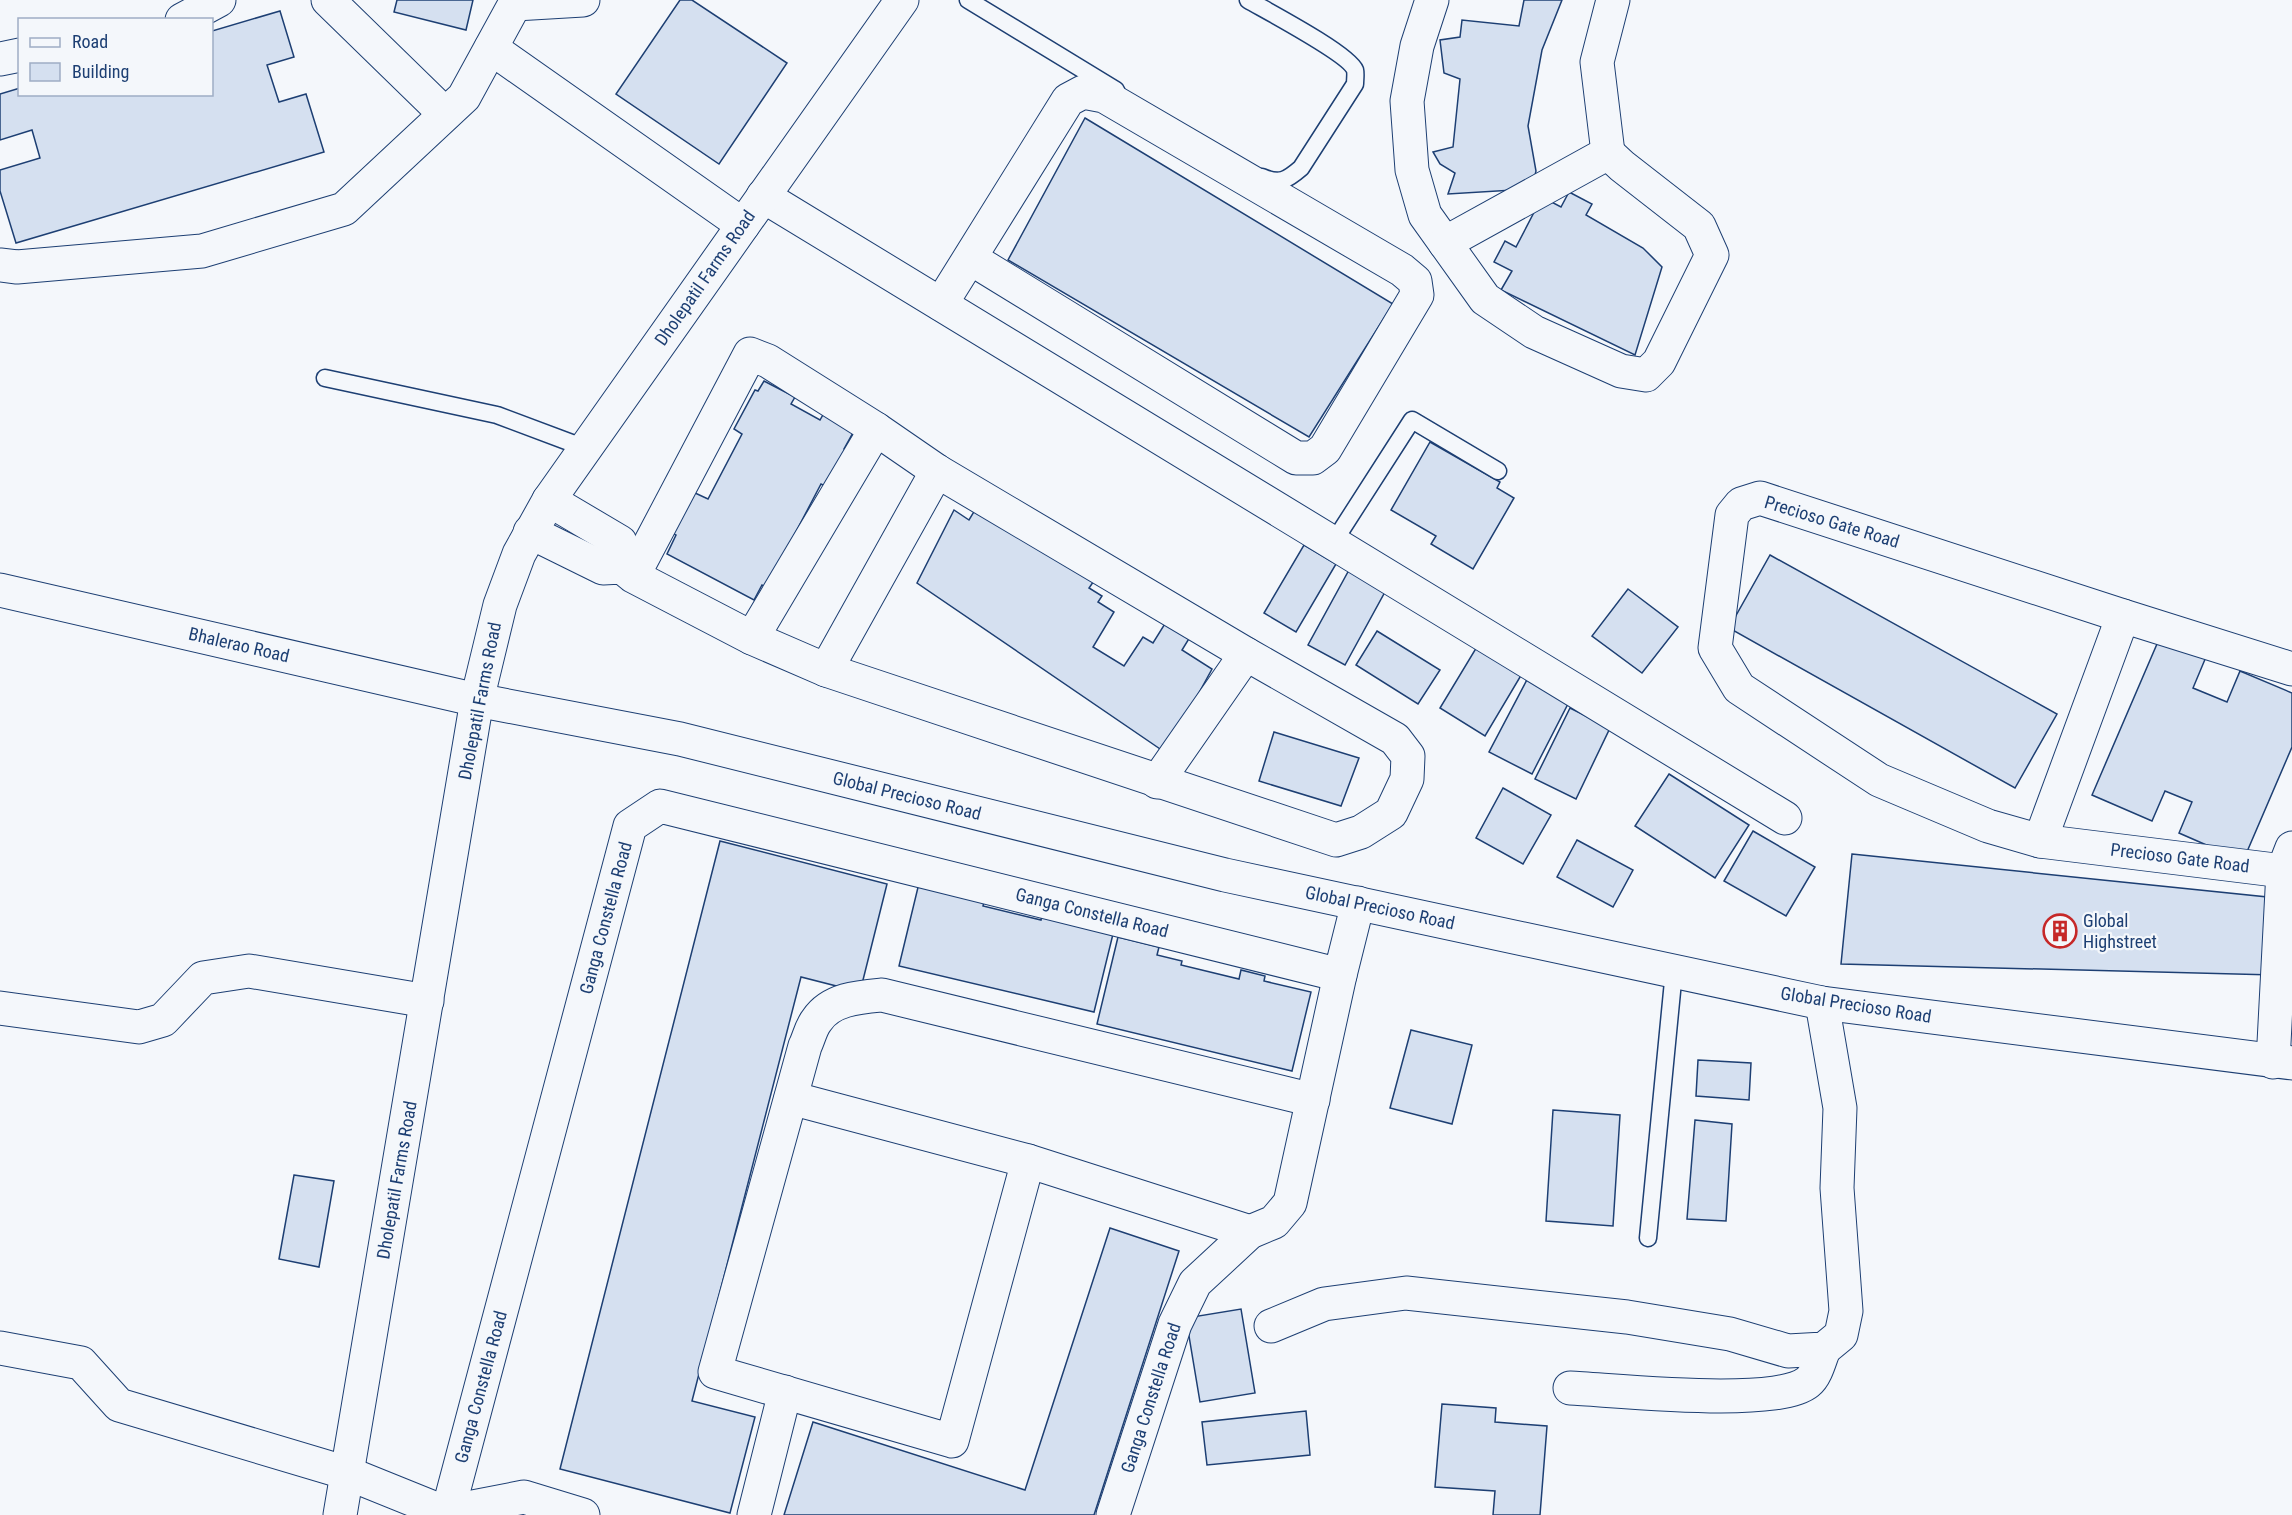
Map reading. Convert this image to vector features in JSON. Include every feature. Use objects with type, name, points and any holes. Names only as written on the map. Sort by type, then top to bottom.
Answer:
[{"type":"street","points":[[186,18],[219,0]]},
{"type":"street","points":[[328,0],[445,114]]},
{"type":"street","points":[[0,265],[17,267],[202,251],[344,209],[464,97],[516,2],[583,0]]},
{"type":"street","name":"Dholepatil Farms Road","points":[[340,1515],[477,700],[500,605],[519,554],[549,500],[902,0]]},
{"type":"street","points":[[1432,0],[1417,46],[1407,101],[1412,171],[1425,215],[1485,299],[1534,332],[1621,371],[1646,375],[1659,362],[1712,255],[1699,226],[1608,153],[1597,62],[1613,0]]},
{"type":"street","points":[[491,48],[743,225]]},
{"type":"street","points":[[0,59],[18,55]]},
{"type":"street","points":[[941,304],[1068,100],[1083,92],[1104,96],[1402,270],[1415,281],[1417,295],[1325,449],[1312,458],[1296,458],[970,258]]},
{"type":"street","points":[[1445,243],[1608,153]]},
{"type":"street","points":[[763,196],[1785,818]]},
{"type":"street","points":[[531,532],[603,568],[628,571],[752,638],[826,670],[1336,840],[1361,832],[1391,813],[1407,779],[1408,756],[1395,739],[1246,654],[937,471],[876,429],[768,361],[750,354],[628,571]]},
{"type":"street","points":[[752,638],[876,429]]},
{"type":"street","points":[[826,670],[937,471]]},
{"type":"street","name":"Precioso Gate Road","points":[[2283,1063],[2288,859],[2040,841],[1988,826],[1879,780],[1739,688],[1715,648],[1732,515],[1741,504],[1760,498],[2292,669]]},
{"type":"street","points":[[549,500],[620,542],[628,571]]},
{"type":"street","name":"Bhalerao Road","points":[[0,590],[477,700]]},
{"type":"street","points":[[2040,841],[2123,616]]},
{"type":"street","points":[[1157,782],[1246,654]]},
{"type":"street","name":"Global Precioso Road","points":[[477,700],[680,739],[1226,875],[1822,1003],[2283,1063]]},
{"type":"street","name":"Ganga Constella Road","points":[[448,1514],[630,826],[660,806],[1340,975]]},
{"type":"street","name":"Ganga Constella Road","points":[[1113,1515],[1175,1324],[1195,1283],[1250,1232],[1274,1222],[1290,1203],[1358,903]]},
{"type":"street","points":[[0,1008],[139,1027],[163,1020],[203,978],[249,971],[427,1001]]},
{"type":"street","points":[[1028,1161],[952,1441],[715,1372],[805,1046],[816,1020],[830,1006],[852,998],[882,995],[1313,1100]]},
{"type":"street","points":[[1570,1388],[1740,1397],[1797,1389],[1810,1381],[1824,1349],[1841,1335],[1846,1311],[1837,1188],[1840,1108],[1822,1003]]},
{"type":"street","points":[[791,1098],[1028,1161],[1250,1232]]},
{"type":"street","points":[[1271,1326],[1324,1304],[1406,1293],[1627,1317],[1730,1334],[1788,1351],[1824,1349]]},
{"type":"street","points":[[0,1348],[81,1364],[119,1405],[347,1473],[448,1514],[524,1497],[583,1515]]},
{"type":"street","points":[[754,1515],[785,1392]]},
{"type":"lane","points":[[968,0],[1255,174],[1273,182],[1288,179],[1301,168],[1355,84],[1355,70],[1348,61],[1327,47],[1248,0]]},
{"type":"lane","points":[[325,378],[498,415],[585,448]]},
{"type":"lane","points":[[1333,543],[1412,420],[1498,471]]},
{"type":"lane","points":[[1648,1238],[1674,971]]},
{"type":"building","points":[[397,0],[473,0],[466,30],[394,12]]},
{"type":"building","points":[[680,0],[692,0],[787,63],[719,164],[616,94]]},
{"type":"building","points":[[1524,0],[1562,0],[1542,50],[1528,126],[1536,171],[1532,189],[1448,194],[1455,173],[1440,164],[1433,152],[1453,147],[1460,79],[1444,73],[1440,40],[1460,37],[1462,20],[1519,26]]},
{"type":"building","points":[[280,11],[294,57],[267,65],[279,102],[306,94],[324,152],[16,243],[0,191],[0,170],[40,158],[32,130],[0,140],[0,94],[18,89],[18,96],[213,96],[213,31]]},
{"type":"building","points":[[1085,118],[1393,304],[1309,437],[1008,260]]},
{"type":"building","points":[[1569,192],[1592,204],[1586,215],[1643,248],[1662,267],[1635,355],[1501,290],[1512,271],[1494,262],[1505,241],[1516,247],[1542,197],[1561,207]]},
{"type":"building","points":[[764,381],[795,397],[791,404],[820,420],[824,413],[855,429],[844,449],[855,454],[835,491],[821,484],[788,547],[770,589],[762,585],[754,600],[667,554],[676,535],[672,533],[693,492],[708,499],[742,434],[734,429],[755,390],[758,391]]},
{"type":"building","points":[[1430,442],[1500,482],[1497,488],[1514,498],[1473,569],[1431,544],[1436,536],[1391,510]]},
{"type":"building","points":[[978,505],[1096,578],[1089,588],[1102,596],[1098,602],[1114,612],[1093,647],[1124,666],[1143,637],[1153,643],[1166,622],[1190,637],[1182,650],[1212,669],[1166,753],[917,583],[954,510],[969,520]]},
{"type":"building","points":[[1304,545],[1336,564],[1296,632],[1264,613]]},
{"type":"building","points":[[1770,555],[2057,714],[2015,788],[1729,628]]},
{"type":"building","points":[[1349,570],[1386,590],[1345,665],[1308,645]]},
{"type":"building","points":[[1628,589],[1678,627],[1642,673],[1592,636]]},
{"type":"building","points":[[1377,631],[1440,670],[1418,704],[1356,665]]},
{"type":"building","points":[[2160,637],[2206,657],[2193,688],[2227,702],[2240,671],[2292,693],[2292,747],[2243,861],[2179,833],[2192,802],[2165,791],[2152,821],[2092,795]]},
{"type":"building","points":[[1481,640],[1526,667],[1485,736],[1440,708]]},
{"type":"building","points":[[1530,674],[1572,696],[1532,774],[1489,752]]},
{"type":"building","points":[[1570,708],[1610,728],[1576,799],[1535,779]]},
{"type":"building","points":[[1274,732],[1359,758],[1341,806],[1259,781]]},
{"type":"building","points":[[1669,774],[1749,825],[1715,878],[1635,826]]},
{"type":"building","points":[[1503,788],[1551,815],[1523,864],[1476,838]]},
{"type":"building","points":[[1753,831],[1815,867],[1786,916],[1724,881]]},
{"type":"building","points":[[1577,840],[1633,870],[1613,907],[1557,877]]},
{"type":"building","points":[[720,841],[887,884],[860,992],[801,977],[692,1401],[755,1417],[730,1513],[560,1469]]},
{"type":"building","name":"Global Highstreet","points":[[1852,854],[2277,898],[2274,975],[1841,964]]},
{"type":"building","points":[[920,879],[984,902],[983,906],[1041,920],[1043,911],[1113,934],[1094,1012],[899,966]]},
{"type":"building","points":[[1118,937],[1159,947],[1157,955],[1182,961],[1181,965],[1239,979],[1241,970],[1265,976],[1264,981],[1311,992],[1292,1071],[1097,1024]]},
{"type":"building","points":[[1411,1030],[1472,1045],[1452,1124],[1390,1108]]},
{"type":"building","points":[[1698,1060],[1751,1063],[1749,1100],[1696,1096]]},
{"type":"building","points":[[1553,1110],[1620,1115],[1613,1226],[1546,1221]]},
{"type":"building","points":[[1695,1120],[1732,1124],[1726,1221],[1687,1219]]},
{"type":"building","points":[[294,1175],[334,1181],[319,1267],[279,1259]]},
{"type":"building","points":[[1110,1228],[1179,1251],[1094,1515],[784,1515],[813,1422],[1025,1490]]},
{"type":"building","points":[[1241,1309],[1255,1393],[1200,1402],[1186,1318]]},
{"type":"building","points":[[1442,1404],[1496,1408],[1495,1422],[1547,1426],[1540,1515],[1493,1515],[1495,1491],[1435,1487]]},
{"type":"building","points":[[1306,1411],[1310,1455],[1207,1465],[1202,1422]]},
{"type":"place","name":"Global Highstreet","points":[[2060,931]]}]
